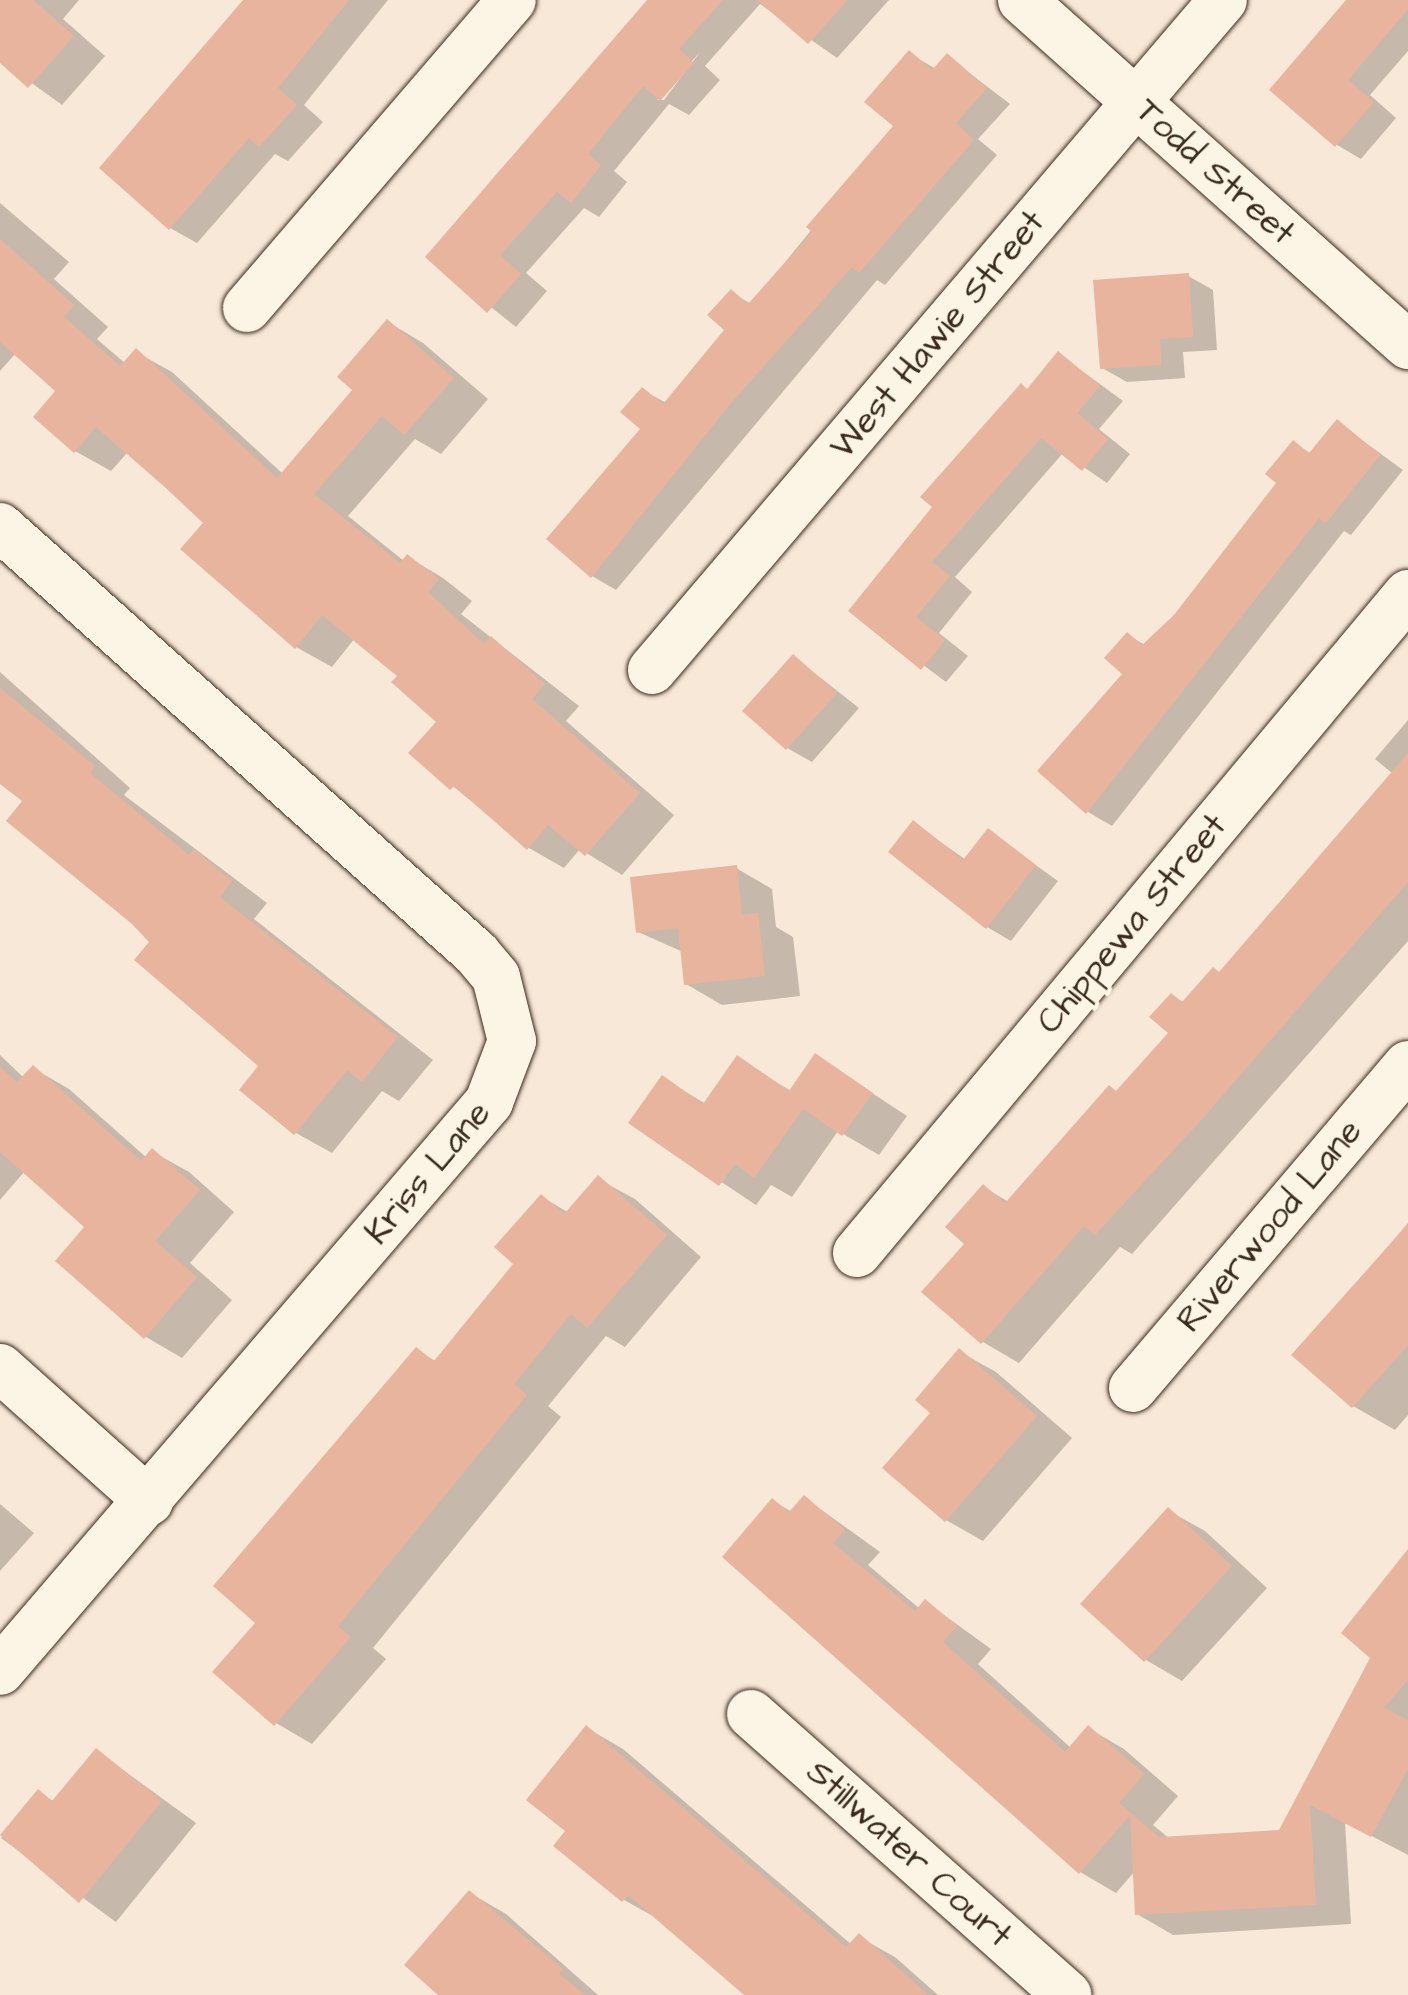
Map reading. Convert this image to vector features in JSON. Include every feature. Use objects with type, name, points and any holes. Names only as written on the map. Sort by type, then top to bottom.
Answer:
[{"type":"street","points":[[247,308],[512,0]]},
{"type":"street","name":"Todd Street","points":[[1022,0],[1408,345]]},
{"type":"street","name":"West Hawie Street","points":[[652,670],[1224,0]]},
{"type":"street","name":"Kriss Lane","points":[[0,527],[476,953],[496,977],[509,1008],[512,1041],[490,1102],[0,1671]]},
{"type":"street","name":"Chippewa Street","points":[[857,1253],[1408,594]]},
{"type":"street","name":"Riverwood Lane","points":[[1132,1388],[1408,1064]]},
{"type":"street","points":[[0,1368],[149,1501]]},
{"type":"street","name":"Stillwater Court","points":[[752,1714],[1067,1995]]},
{"type":"building","points":[[0,0],[33,0],[74,36],[28,88],[0,63]]},
{"type":"building","points":[[243,0],[349,0],[278,88],[297,105],[259,147],[249,138],[169,230],[99,168]]},
{"type":"building","points":[[647,0],[723,0],[679,49],[694,63],[660,101],[643,86],[588,154],[601,165],[571,203],[557,192],[500,255],[521,274],[487,313],[425,257]]},
{"type":"building","points":[[757,0],[848,0],[808,44]]},
{"type":"building","points":[[1346,0],[1408,0],[1408,9],[1348,80],[1374,102],[1335,147],[1269,90]]},
{"type":"building","points":[[909,50],[932,70],[947,53],[987,88],[956,123],[974,140],[859,273],[852,267],[731,403],[591,578],[546,539],[640,429],[620,412],[642,387],[663,404],[724,330],[707,315],[731,289],[748,304],[812,232],[806,227],[893,126],[864,102]]},
{"type":"building","points":[[0,239],[74,305],[64,317],[120,366],[136,348],[277,478],[352,390],[337,377],[387,319],[454,378],[404,435],[382,416],[314,494],[400,563],[407,554],[439,579],[428,592],[484,644],[491,636],[545,684],[532,699],[640,793],[585,856],[548,825],[527,850],[454,786],[450,790],[408,753],[436,722],[391,682],[397,676],[322,615],[295,649],[180,549],[203,523],[167,489],[96,427],[74,453],[33,417],[55,391],[0,342]]},
{"type":"building","points":[[1189,273],[1193,337],[1160,339],[1161,365],[1100,369],[1093,280]]},
{"type":"building","points":[[1058,351],[1100,386],[1077,413],[1108,439],[1082,471],[1041,438],[932,562],[950,576],[916,617],[945,640],[921,670],[848,611],[932,507],[920,497],[1021,383],[1027,389]]},
{"type":"building","points":[[1337,419],[1380,455],[1326,523],[1319,518],[1086,814],[1037,771],[1122,674],[1104,658],[1127,632],[1142,645],[1174,615],[1276,483],[1265,474],[1293,440],[1309,453]]},
{"type":"building","points":[[793,654],[837,693],[786,750],[742,711]]},
{"type":"building","points":[[0,688],[95,766],[90,773],[189,855],[194,849],[232,881],[220,897],[398,1037],[362,1082],[347,1070],[294,1135],[239,1090],[258,1066],[134,960],[149,942],[132,924],[6,821],[22,801],[0,784]]},
{"type":"building","points":[[1408,753],[1408,882],[1202,1119],[1095,1235],[1084,1226],[981,1344],[921,1292],[964,1244],[945,1227],[983,1184],[1005,1203],[1109,1085],[1116,1091],[1168,1033],[1149,1017],[1171,993],[1182,1002],[1213,967],[1219,972]]},
{"type":"building","points":[[913,820],[963,860],[988,828],[1036,865],[986,929],[888,852]]},
{"type":"building","points":[[737,865],[742,915],[758,913],[765,976],[684,985],[678,928],[636,933],[630,877]]},
{"type":"building","points":[[815,1053],[873,1093],[842,1136],[803,1109],[754,1178],[735,1164],[719,1186],[628,1123],[662,1075],[703,1104],[737,1055],[789,1091]]},
{"type":"building","points":[[33,1065],[141,1161],[152,1148],[200,1190],[155,1241],[197,1277],[144,1339],[55,1261],[84,1227],[0,1152],[0,1067],[17,1082]]},
{"type":"building","points":[[598,1175],[667,1235],[587,1328],[571,1314],[514,1384],[527,1395],[338,1626],[351,1637],[274,1726],[212,1672],[255,1623],[213,1586],[416,1347],[434,1361],[513,1264],[494,1247],[541,1194],[564,1214]]},
{"type":"building","points":[[1408,1224],[1408,1345],[1352,1408],[1291,1355]]},
{"type":"building","points":[[959,1348],[1037,1416],[945,1522],[882,1468],[930,1413],[915,1400]]},
{"type":"building","points":[[804,1495],[845,1530],[833,1543],[915,1611],[925,1599],[957,1626],[943,1642],[1065,1752],[1088,1725],[1144,1774],[1119,1803],[1159,1837],[1279,1830],[1370,1658],[1341,1633],[1408,1549],[1408,1680],[1384,1708],[1408,1720],[1408,1769],[1371,1837],[1310,1805],[1316,1905],[1135,1915],[1130,1815],[1079,1874],[722,1557],[772,1498],[789,1512]]},
{"type":"building","points":[[1168,1507],[1232,1566],[1144,1662],[1080,1604]]},
{"type":"building","points":[[586,1725],[846,1947],[859,1933],[928,1995],[744,1995],[628,1895],[622,1902],[553,1846],[565,1831],[526,1800]]},
{"type":"building","points":[[96,1748],[162,1801],[79,1903],[0,1835],[38,1789],[52,1801]]},
{"type":"building","points":[[469,1890],[563,1969],[559,1974],[585,1995],[438,1995],[404,1965]]}]
